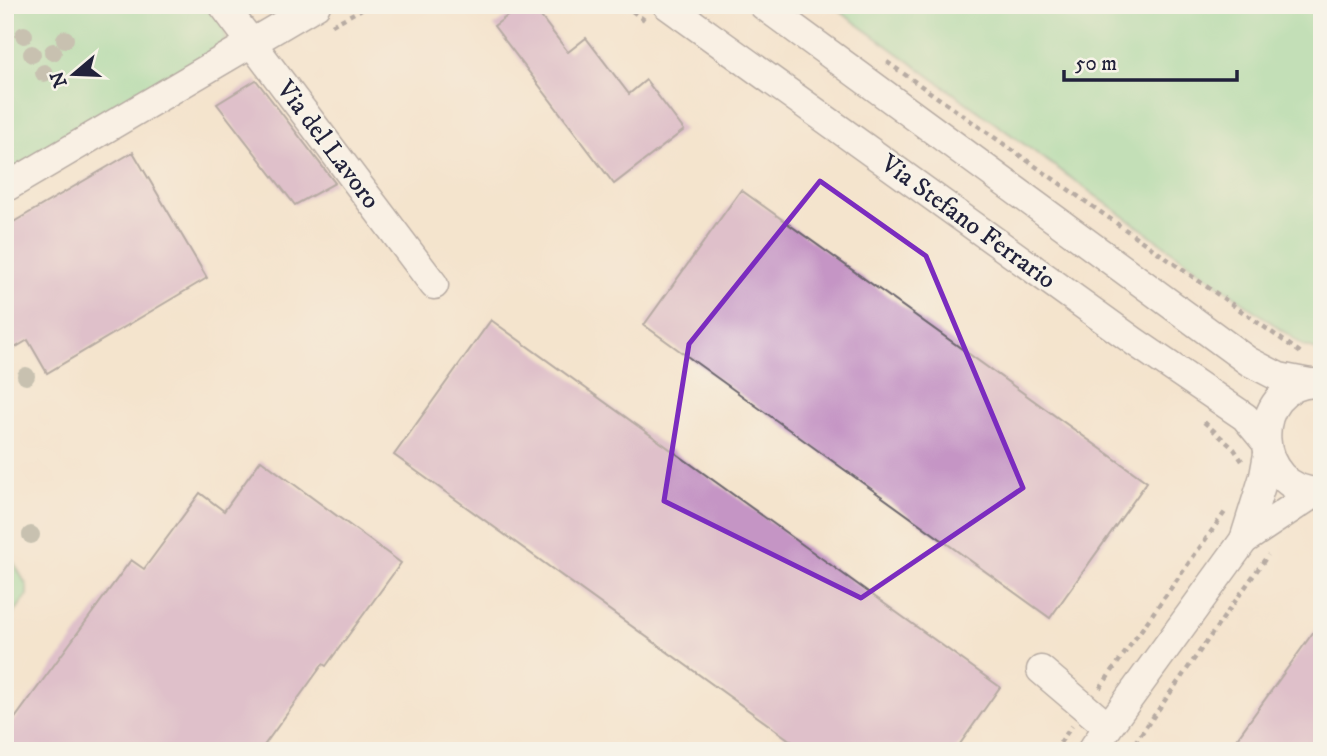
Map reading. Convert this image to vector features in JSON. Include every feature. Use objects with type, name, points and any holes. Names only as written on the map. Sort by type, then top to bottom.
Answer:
[{"type":"street","name":"Via del Lavoro","points":[[223,5],[433,285]]},
{"type":"street","points":[[5,188],[316,5]]},
{"type":"street","name":"Via Stefano Ferrario","points":[[667,5],[1112,326],[1245,417],[1259,454],[1286,480],[1300,489],[1319,492]]},
{"type":"street","name":"Via Stefano Ferrario","points":[[763,5],[1248,361],[1279,377],[1315,374]]},
{"type":"street","points":[[1091,751],[1244,540],[1264,476],[1259,454],[1266,425],[1277,404],[1315,374]]},
{"type":"street","points":[[1244,540],[1319,492]]},
{"type":"street","points":[[1041,670],[1108,727]]},
{"type":"path","points":[[886,61],[1293,347],[1315,374]]},
{"type":"path","points":[[1238,454],[1259,454]]},
{"type":"path","points":[[1054,751],[1231,505]]},
{"type":"path","points":[[1129,751],[1271,551]]},
{"type":"highlighted area","points":[[820,181],[926,256],[1023,488],[861,598],[664,501],[689,344]]},
{"type":"green space","points":[[5,5],[209,5],[222,24],[225,40],[223,46],[5,176]]},
{"type":"green space","points":[[831,5],[1322,5],[1322,352],[1304,346]]},
{"type":"green space","points":[[5,547],[27,586],[27,595],[5,626]]},
{"type":"building","points":[[522,5],[532,5],[568,52],[586,38],[629,94],[646,80],[684,130],[614,184],[494,26]]},
{"type":"building","points":[[256,80],[335,183],[295,205],[217,104]]},
{"type":"building","points":[[133,152],[207,278],[47,373],[28,340],[11,350],[5,339],[5,227]]},
{"type":"building","points":[[741,190],[1147,482],[1050,618],[644,325]]},
{"type":"building","points":[[491,320],[1000,687],[955,751],[805,751],[394,455]]},
{"type":"building","points":[[261,460],[401,563],[260,751],[5,751],[5,732],[131,560],[144,569],[200,493],[224,511]]},
{"type":"building","points":[[1322,620],[1322,751],[1228,751]]}]
